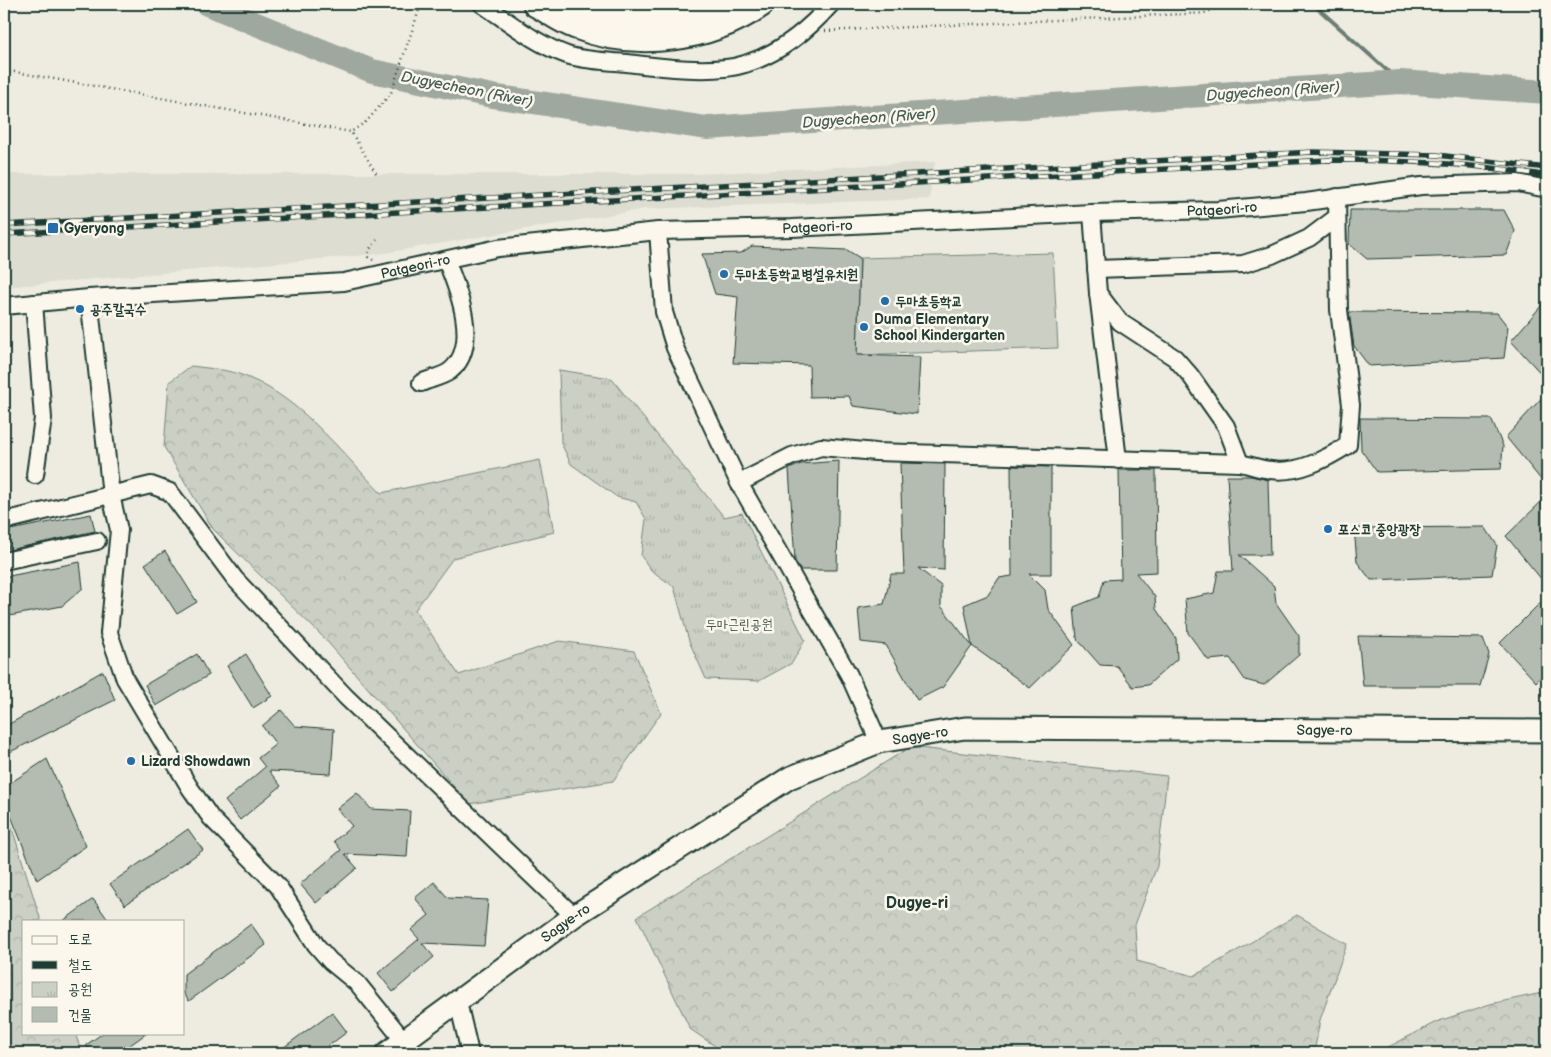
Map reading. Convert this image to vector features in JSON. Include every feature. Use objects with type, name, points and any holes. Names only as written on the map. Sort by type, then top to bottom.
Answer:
[{"type":"highway","points":[[536,4],[576,26],[618,37],[668,38],[709,31],[748,13],[761,4]]},
{"type":"highway","points":[[579,4],[607,16],[645,20],[688,17],[725,4]]},
{"type":"main road","name":"Sagye-ro","points":[[387,1053],[574,916],[789,778],[879,742],[965,728],[1547,731]]},
{"type":"street","points":[[482,4],[535,39],[568,56],[643,65],[717,68],[744,64],[776,50],[801,33],[831,4]]},
{"type":"street","name":"Patgeori-ro","points":[[4,306],[89,298],[344,282],[498,248],[658,231],[811,227],[1218,210],[1306,202],[1421,186],[1518,183],[1547,189]]},
{"type":"street","points":[[739,483],[792,456],[821,447],[876,452],[1240,463],[1272,471],[1297,469],[1327,458],[1348,446],[1351,405],[1339,310],[1337,197]]},
{"type":"street","points":[[1092,214],[1098,294],[1118,460]]},
{"type":"street","points":[[1096,269],[1243,264],[1272,255],[1310,238],[1337,217]]},
{"type":"street","points":[[658,231],[664,312],[675,348],[739,483],[849,675],[879,742]]},
{"type":"street","points":[[420,383],[450,371],[461,356],[466,334],[464,313],[458,290],[446,260]]},
{"type":"street","points":[[1098,294],[1120,322],[1175,358],[1190,374],[1226,426],[1240,463]]},
{"type":"street","points":[[89,298],[111,495],[119,530],[109,633],[126,679],[190,788],[211,818],[278,886],[316,945],[330,961],[358,984],[404,1041]]},
{"type":"street","points":[[34,303],[42,418],[35,475]]},
{"type":"street","points":[[4,521],[152,485],[170,492],[235,579],[346,698],[574,916]]},
{"type":"street","points":[[4,561],[97,541]]},
{"type":"street","points":[[458,1002],[470,1053]]},
{"type":"path","points":[[4,70],[351,132],[367,121],[391,93],[420,4]]},
{"type":"path","points":[[801,33],[1204,12],[1218,8],[1223,4]]},
{"type":"path","points":[[351,132],[376,173]]},
{"type":"shaded area","points":[[935,162],[929,199],[645,209],[378,254],[4,287],[4,174],[694,174]]},
{"type":"green space","points":[[1053,253],[1058,348],[857,355],[860,258]]},
{"type":"green space","points":[[191,366],[236,373],[258,382],[278,394],[315,424],[381,493],[540,460],[554,532],[453,558],[415,610],[459,675],[559,641],[634,651],[661,713],[613,781],[469,804],[324,638],[213,529],[164,447],[169,382]]},
{"type":"green space","name":"두마근린공원","points":[[559,370],[611,378],[724,517],[742,513],[805,640],[792,663],[759,681],[706,679],[689,641],[674,587],[651,570],[641,556],[646,519],[636,502],[617,497],[571,464],[561,443]]},
{"type":"green space","points":[[910,747],[1167,776],[1157,866],[1135,925],[1137,961],[1194,976],[1297,915],[1347,944],[1320,1020],[1314,1053],[725,1053],[690,1029],[637,917]]},
{"type":"green space","points":[[4,802],[41,920],[22,920],[22,1034],[75,1034],[82,1053],[4,1053]]},
{"type":"green space","points":[[1547,992],[1547,1053],[1377,1053],[1436,1022],[1490,1004]]},
{"type":"building","points":[[1350,210],[1504,210],[1515,231],[1506,255],[1367,259],[1349,244]]},
{"type":"building","name":"두마초등학교","points":[[752,246],[847,250],[860,258],[857,355],[920,357],[917,414],[853,406],[849,396],[810,397],[809,365],[733,363],[738,297],[715,294],[702,254],[741,253]]},
{"type":"building","points":[[1547,299],[1547,380],[1511,341]]},
{"type":"building","points":[[1349,312],[1497,313],[1508,327],[1504,358],[1369,366],[1354,346]]},
{"type":"building","points":[[1547,392],[1547,487],[1506,437]]},
{"type":"building","points":[[1360,418],[1491,419],[1503,446],[1501,469],[1377,472],[1361,450]]},
{"type":"building","points":[[839,461],[837,570],[800,570],[795,561],[789,469],[801,464]]},
{"type":"building","points":[[900,463],[945,464],[944,570],[918,568],[941,586],[941,606],[972,646],[943,687],[917,700],[886,645],[861,642],[858,608],[884,604],[891,574],[904,574]]},
{"type":"building","points":[[1011,466],[1051,467],[1051,574],[1029,574],[1045,590],[1048,609],[1074,645],[1030,688],[972,646],[964,605],[988,595],[999,578],[1012,576]]},
{"type":"building","points":[[1119,470],[1156,470],[1157,572],[1136,573],[1155,597],[1156,609],[1176,638],[1177,659],[1148,685],[1133,687],[1117,666],[1100,665],[1077,639],[1074,607],[1099,597],[1104,580],[1121,579]]},
{"type":"building","points":[[1227,476],[1251,476],[1268,480],[1270,555],[1239,555],[1274,586],[1276,603],[1299,636],[1299,655],[1264,685],[1245,680],[1230,658],[1208,660],[1188,633],[1185,599],[1214,593],[1218,571],[1233,571]]},
{"type":"building","points":[[1547,496],[1547,586],[1506,536]]},
{"type":"building","points":[[91,514],[95,531],[9,550],[5,531]]},
{"type":"building","points":[[1485,527],[1497,545],[1492,575],[1371,580],[1357,562],[1354,528]]},
{"type":"building","points":[[165,551],[197,602],[177,614],[145,564]]},
{"type":"building","points":[[80,562],[83,588],[62,606],[4,617],[4,577]]},
{"type":"building","points":[[1547,596],[1547,671],[1536,682],[1500,643]]},
{"type":"building","points":[[1358,636],[1483,638],[1489,654],[1480,686],[1363,686]]},
{"type":"building","points":[[197,654],[209,675],[156,706],[145,685]]},
{"type":"building","points":[[246,654],[272,696],[253,708],[227,666]]},
{"type":"building","points":[[103,671],[115,700],[4,755],[4,727]]},
{"type":"building","points":[[281,710],[295,726],[334,729],[331,774],[269,771],[281,786],[240,820],[225,801],[265,767],[258,758],[276,744],[262,726]]},
{"type":"building","points":[[47,759],[86,846],[37,880],[4,799],[4,787]]},
{"type":"building","points":[[357,793],[371,809],[410,811],[407,857],[345,854],[357,868],[316,903],[300,884],[341,850],[334,841],[352,826],[337,809]]},
{"type":"building","points":[[188,829],[203,850],[125,905],[110,884]]},
{"type":"building","points":[[434,882],[448,898],[488,900],[484,946],[422,943],[434,957],[393,992],[378,973],[419,939],[411,930],[429,915],[415,898]]},
{"type":"building","points":[[93,899],[108,920],[64,920]]},
{"type":"building","points":[[251,924],[266,945],[189,1001],[185,995],[185,973]]},
{"type":"building","points":[[332,1012],[347,1032],[319,1053],[276,1053]]},
{"type":"building","points":[[102,1034],[146,1034],[119,1053],[92,1053],[86,1045]]},
{"type":"waterway","name":"Dugyecheon (River)","points":[[207,4],[372,71],[492,96],[707,128],[1400,82],[1547,92]]},
{"type":"waterway","points":[[1313,4],[1400,82]]},
{"type":"railway","points":[[4,225],[1313,152],[1437,155],[1547,168]]},
{"type":"railway","points":[[4,234],[1328,160],[1438,163],[1547,176]]},
{"type":"place","name":"Gyeryong","points":[[53,228]]},
{"type":"place","name":"두마초등학교병설유치원","points":[[724,274]]},
{"type":"place","name":"두마초등학교","points":[[885,301]]},
{"type":"place","name":"공주칼국수","points":[[80,309]]},
{"type":"place","name":"Duma Elementary School Kindergarten","points":[[864,327]]},
{"type":"place","name":"포스코 중앙광장","points":[[1328,529]]},
{"type":"place","name":"Lizard Showdawn","points":[[131,761]]},
{"type":"district","name":"Dugye-ri","points":[[917,902]]}]
